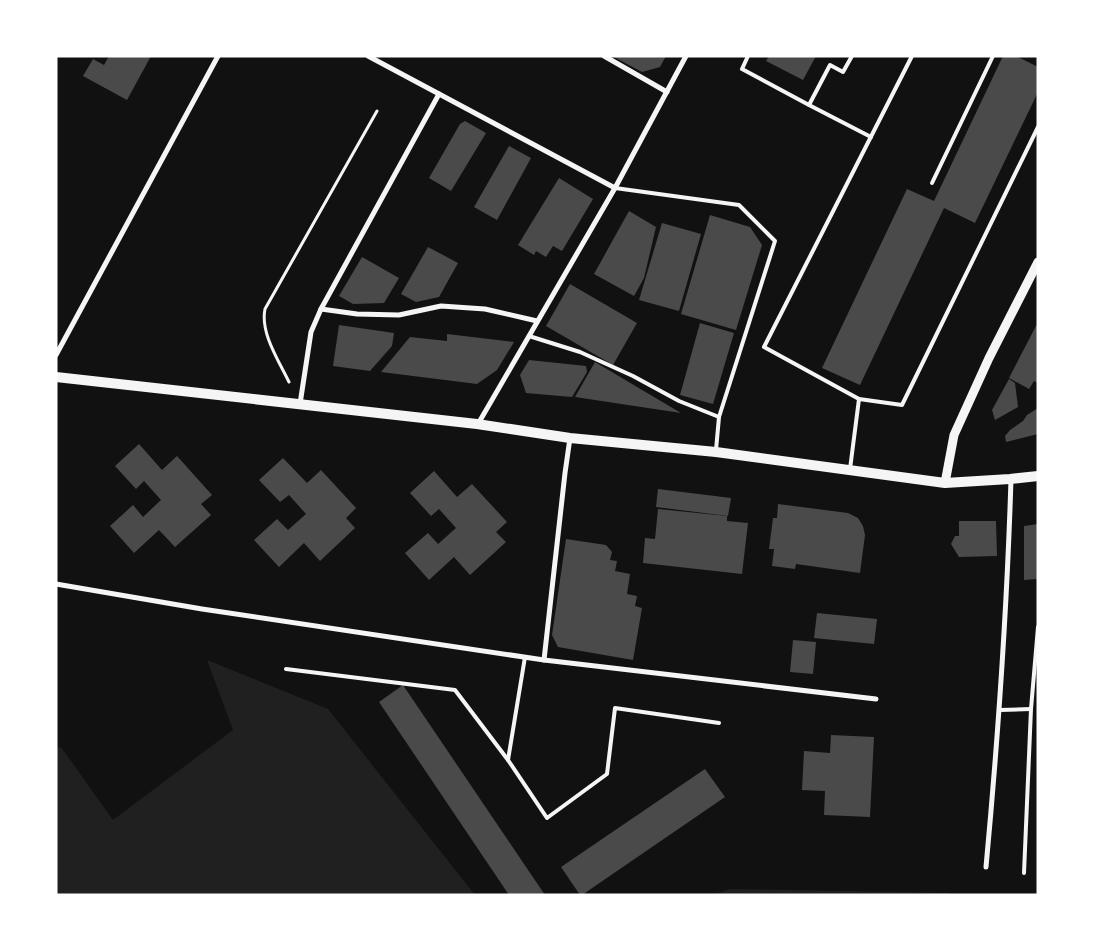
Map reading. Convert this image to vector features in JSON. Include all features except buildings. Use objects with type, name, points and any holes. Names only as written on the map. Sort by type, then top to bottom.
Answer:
[{"type":"main road","points":[[56,377],[477,424],[570,438],[716,452],[945,483],[1038,476]]},
{"type":"street","points":[[56,355],[218,56]]},
{"type":"street","points":[[368,56],[614,188]]},
{"type":"street","points":[[604,56],[667,92]]},
{"type":"street","points":[[477,424],[614,188],[686,56]]},
{"type":"street","points":[[300,404],[311,332],[321,309],[438,94]]},
{"type":"street","points":[[945,483],[954,435],[989,358],[1038,262]]},
{"type":"street","points":[[321,309],[357,314],[399,315],[441,306],[486,309],[537,322]]},
{"type":"street","points":[[544,660],[570,438]]},
{"type":"street","points":[[986,867],[1000,710],[1011,479]]},
{"type":"street","points":[[56,584],[202,609],[544,660],[876,699]]},
{"type":"lane","points":[[748,56],[742,69],[871,138]]},
{"type":"lane","points":[[809,105],[830,65],[843,72],[852,56]]},
{"type":"lane","points":[[912,56],[764,347],[859,399],[902,406],[1038,127]]},
{"type":"lane","points":[[932,183],[993,56]]},
{"type":"lane","points":[[614,188],[739,205],[775,241],[719,417],[716,452]]},
{"type":"lane","points":[[529,336],[580,352],[633,376],[679,402],[719,417]]},
{"type":"lane","points":[[850,469],[859,399]]},
{"type":"lane","points":[[1024,873],[1031,709],[1038,627]]},
{"type":"lane","points":[[508,760],[525,657]]},
{"type":"lane","points":[[286,669],[455,690],[508,760],[547,818],[607,774],[615,708],[719,723]]},
{"type":"lane","points":[[1000,710],[1031,709]]},
{"type":"path","points":[[300,404],[271,343],[263,318],[265,309],[377,110]]},
{"type":"shaded area","points":[[207,660],[328,709],[475,895],[56,895],[56,748],[61,747],[113,820],[233,730]]},
{"type":"shaded area","points":[[730,889],[948,893],[949,895],[713,895]]}]
